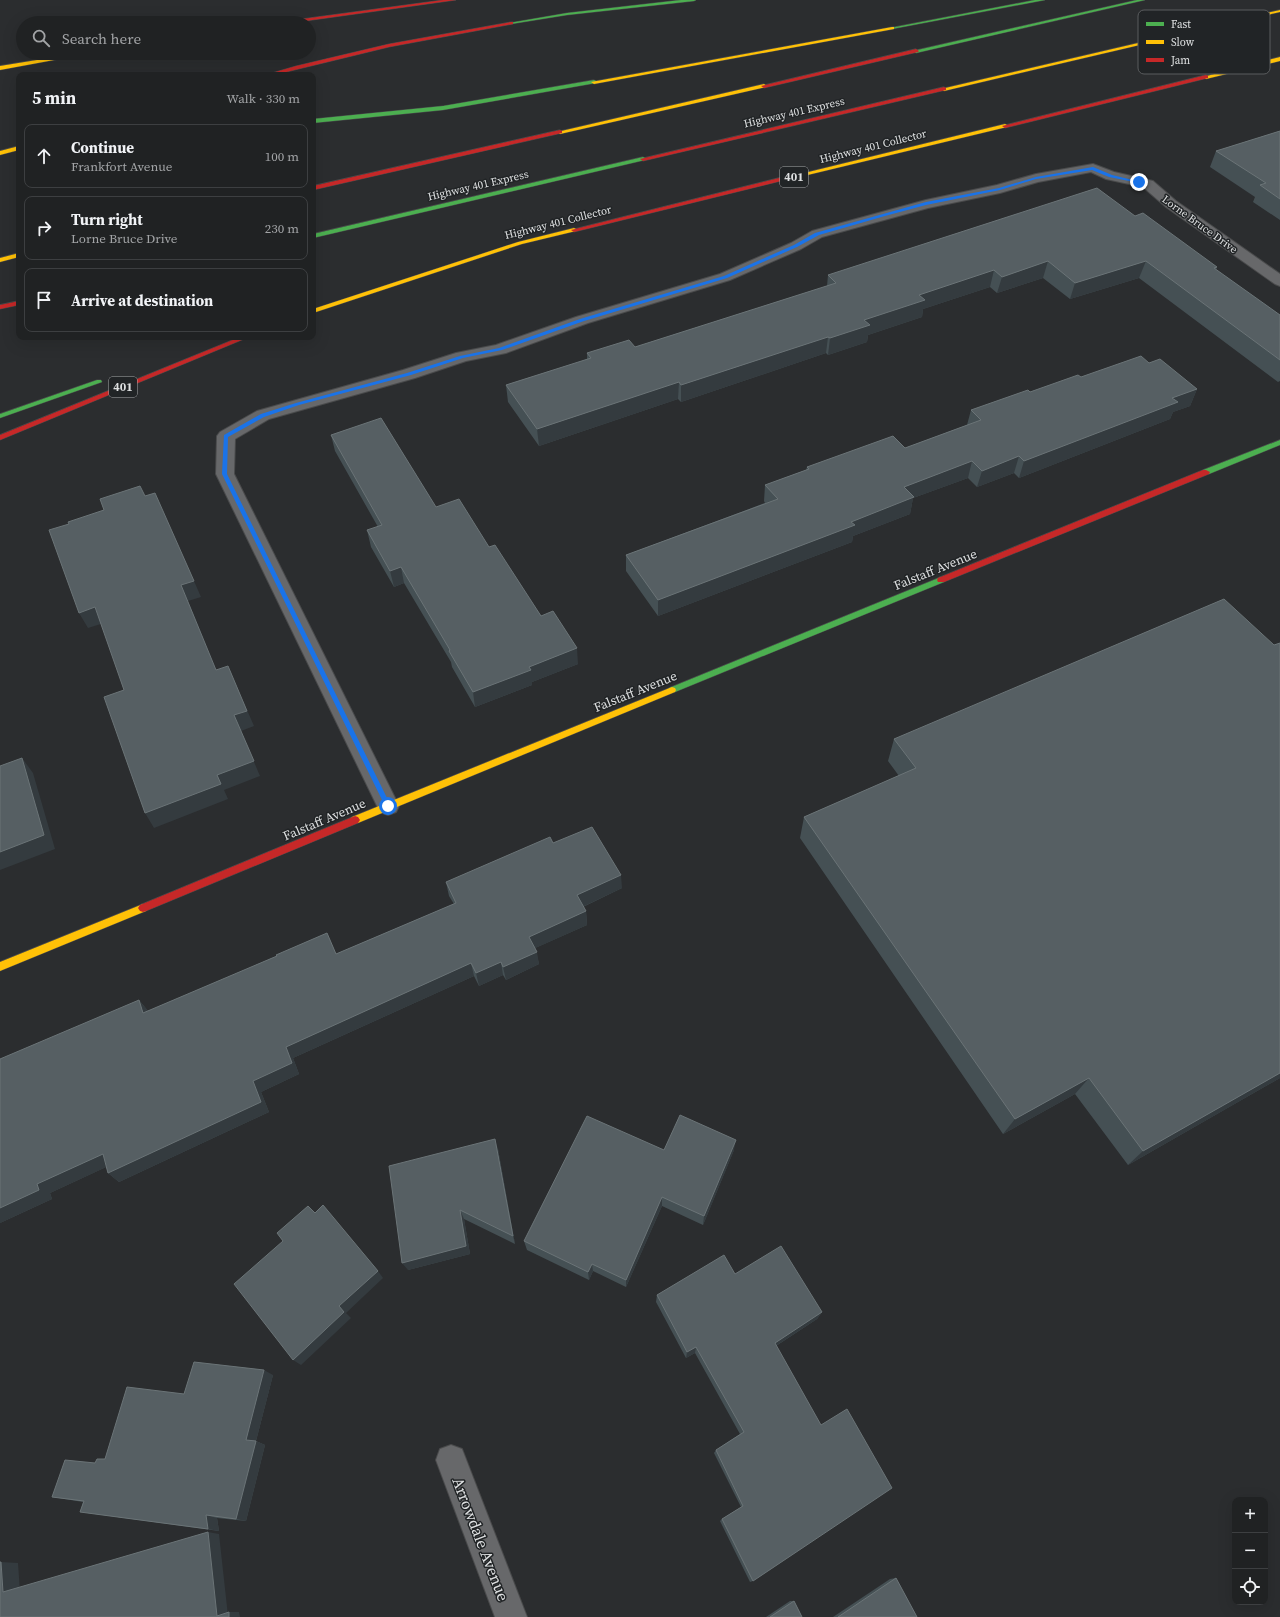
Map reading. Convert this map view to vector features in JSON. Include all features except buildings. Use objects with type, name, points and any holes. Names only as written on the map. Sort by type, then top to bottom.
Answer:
[{"type":"main road","points":[[316,18],[454,0]]},
{"type":"main road","points":[[279,72],[326,59],[444,34],[566,14],[694,0]]},
{"type":"main road","points":[[316,121],[443,108],[1043,0]]},
{"type":"main road","points":[[316,187],[1143,0]]},
{"type":"main road","name":"Highway 401 Express","points":[[1270,14],[1280,12]]},
{"type":"main road","name":"Highway 401 Express","points":[[316,235],[1138,45]]},
{"type":"main road","name":"Highway 401 Collector","points":[[1270,61],[1280,59]]},
{"type":"main road","points":[[0,68],[48,60]]},
{"type":"main road","name":"Highway 401 Collector","points":[[316,309],[520,243],[1218,74]]},
{"type":"main road","points":[[0,148],[16,147]]},
{"type":"main road","points":[[0,153],[16,148]]},
{"type":"main road","points":[[0,260],[16,256]]},
{"type":"main road","points":[[0,307],[16,304]]},
{"type":"main road","points":[[166,360],[225,340]]},
{"type":"main road","name":"401","points":[[0,438],[239,340]]},
{"type":"main road","points":[[0,416],[106,380]]},
{"type":"main road","name":"Falstaff Avenue","points":[[0,967],[388,806],[1280,442]]},
{"type":"street","name":"Lorne Bruce Drive","points":[[388,806],[225,474],[226,436],[263,415],[364,385],[409,374],[462,357],[500,349],[612,311],[725,277],[796,246],[817,234],[926,204],[1000,189],[1036,178],[1093,168],[1111,176],[1148,184],[1171,204],[1280,281]]},
{"type":"street","name":"Arrowdale Avenue","points":[[451,1460],[511,1617]]},
{"type":"traffic: fast","points":[[511,23],[567,14],[694,0]]},
{"type":"traffic: fast","points":[[892,28],[1043,0]]},
{"type":"traffic: fast","points":[[916,51],[1143,0]]},
{"type":"traffic: fast","points":[[316,121],[443,108],[594,82]]},
{"type":"traffic: fast","points":[[316,235],[643,159]]},
{"type":"traffic: fast","points":[[0,416],[99,382]]},
{"type":"traffic: fast","points":[[1206,472],[1280,442]]},
{"type":"traffic: fast","points":[[672,690],[941,580]]},
{"type":"traffic: slow","points":[[1270,13],[1280,11]]},
{"type":"traffic: slow","points":[[594,82],[892,28]]},
{"type":"traffic: slow","points":[[944,89],[1138,44]]},
{"type":"traffic: slow","points":[[1270,61],[1280,59]]},
{"type":"traffic: slow","points":[[0,68],[47,60]]},
{"type":"traffic: slow","points":[[1206,77],[1218,74]]},
{"type":"traffic: slow","points":[[560,132],[764,86]]},
{"type":"traffic: slow","points":[[791,177],[1005,126]]},
{"type":"traffic: slow","points":[[0,153],[16,149]]},
{"type":"traffic: slow","points":[[316,310],[520,243],[574,230]]},
{"type":"traffic: slow","points":[[0,260],[16,256]]},
{"type":"traffic: slow","points":[[355,820],[672,690]]},
{"type":"traffic: slow","points":[[0,967],[143,908]]},
{"type":"traffic: jam","points":[[316,18],[454,0]]},
{"type":"traffic: jam","points":[[279,72],[328,59],[389,46],[511,23]]},
{"type":"traffic: jam","points":[[764,86],[916,51]]},
{"type":"traffic: jam","points":[[1005,126],[1206,77]]},
{"type":"traffic: jam","points":[[643,159],[944,89]]},
{"type":"traffic: jam","points":[[316,187],[560,132]]},
{"type":"traffic: jam","points":[[574,230],[791,177]]},
{"type":"traffic: jam","points":[[0,307],[16,304]]},
{"type":"traffic: jam","points":[[0,438],[239,340]]},
{"type":"traffic: jam","points":[[941,580],[1206,472]]},
{"type":"traffic: jam","points":[[143,908],[355,820]]},
{"type":"route","points":[[388,806],[225,474],[226,436],[263,415],[364,385],[409,374],[462,357],[500,349],[635,303],[687,290],[725,277],[796,246],[817,234],[883,215],[968,194],[1000,189],[1036,178],[1093,168],[1111,176],[1139,182]]}]
